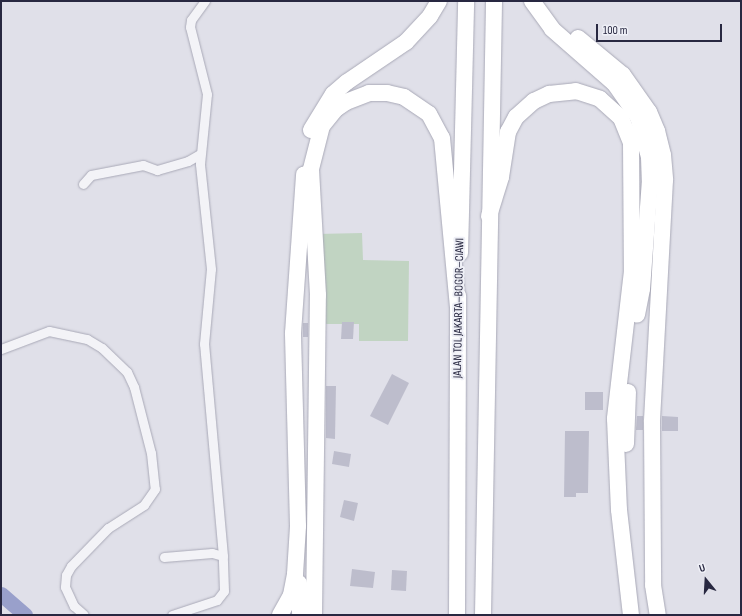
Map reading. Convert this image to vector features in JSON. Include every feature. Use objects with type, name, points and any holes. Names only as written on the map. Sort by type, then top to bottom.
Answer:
[{"type":"highway","points":[[280,615],[291,595],[295,574],[298,526],[293,333],[308,138],[313,123],[333,94],[347,82],[406,42],[430,16],[438,1]]},
{"type":"highway","name":"JALAN TOL JAKARTA–BOGOR–CIAWI","points":[[457,615],[458,308],[463,197],[466,1]]},
{"type":"highway","points":[[483,615],[494,1]]},
{"type":"highway","points":[[532,1],[552,29],[614,83],[638,117],[644,135],[650,180],[642,289],[632,350],[627,409],[626,472],[637,596],[630,613]]},
{"type":"highway","points":[[545,1],[557,19],[623,75],[648,112],[657,131],[663,155],[665,180],[652,422],[653,585],[658,615]]},
{"type":"highway","points":[[489,216],[500,177],[508,132],[516,117],[534,101],[549,94],[576,91],[600,99],[621,118],[631,143],[632,271],[615,419],[619,510],[630,613]]},
{"type":"highway","points":[[310,615],[318,295],[311,169],[322,126],[336,109],[346,102],[369,93],[387,93],[404,97],[429,114],[442,138],[458,308]]},
{"type":"highway","points":[[298,526],[310,615]]},
{"type":"street","points":[[172,615],[217,600],[224,591],[223,556],[204,344],[210,269],[200,154],[206,128],[207,94],[190,27],[191,20],[205,1]]},
{"type":"street","points":[[83,184],[91,175],[143,165],[157,170],[188,161],[200,154]]},
{"type":"street","points":[[1,349],[49,331],[87,339],[102,348],[126,372],[134,387],[151,453],[155,489],[144,505],[108,528],[71,566],[66,575],[65,587],[74,606],[84,615]]},
{"type":"street","points":[[164,557],[212,553],[223,556]]},
{"type":"green space","points":[[362,233],[363,260],[409,261],[408,341],[359,341],[359,324],[318,324],[317,234]]},
{"type":"building","points":[[342,322],[354,322],[353,339],[341,339]]},
{"type":"building","points":[[303,323],[308,323],[308,337],[303,337]]},
{"type":"building","points":[[392,374],[409,383],[388,425],[370,416]]},
{"type":"building","points":[[326,386],[336,386],[335,439],[326,438]]},
{"type":"building","points":[[585,392],[603,392],[603,410],[585,410]]},
{"type":"building","points":[[637,416],[643,416],[643,430],[636,430]]},
{"type":"building","points":[[662,416],[678,417],[678,431],[662,431]]},
{"type":"building","points":[[565,431],[589,431],[588,493],[576,493],[576,497],[564,497]]},
{"type":"building","points":[[334,451],[351,454],[349,467],[332,464]]},
{"type":"building","points":[[344,500],[358,503],[354,521],[340,517]]},
{"type":"building","points":[[352,569],[375,572],[373,588],[350,586]]},
{"type":"building","points":[[392,570],[407,571],[406,591],[391,590]]},
{"type":"waterway","points":[[1,594],[25,615]]}]
